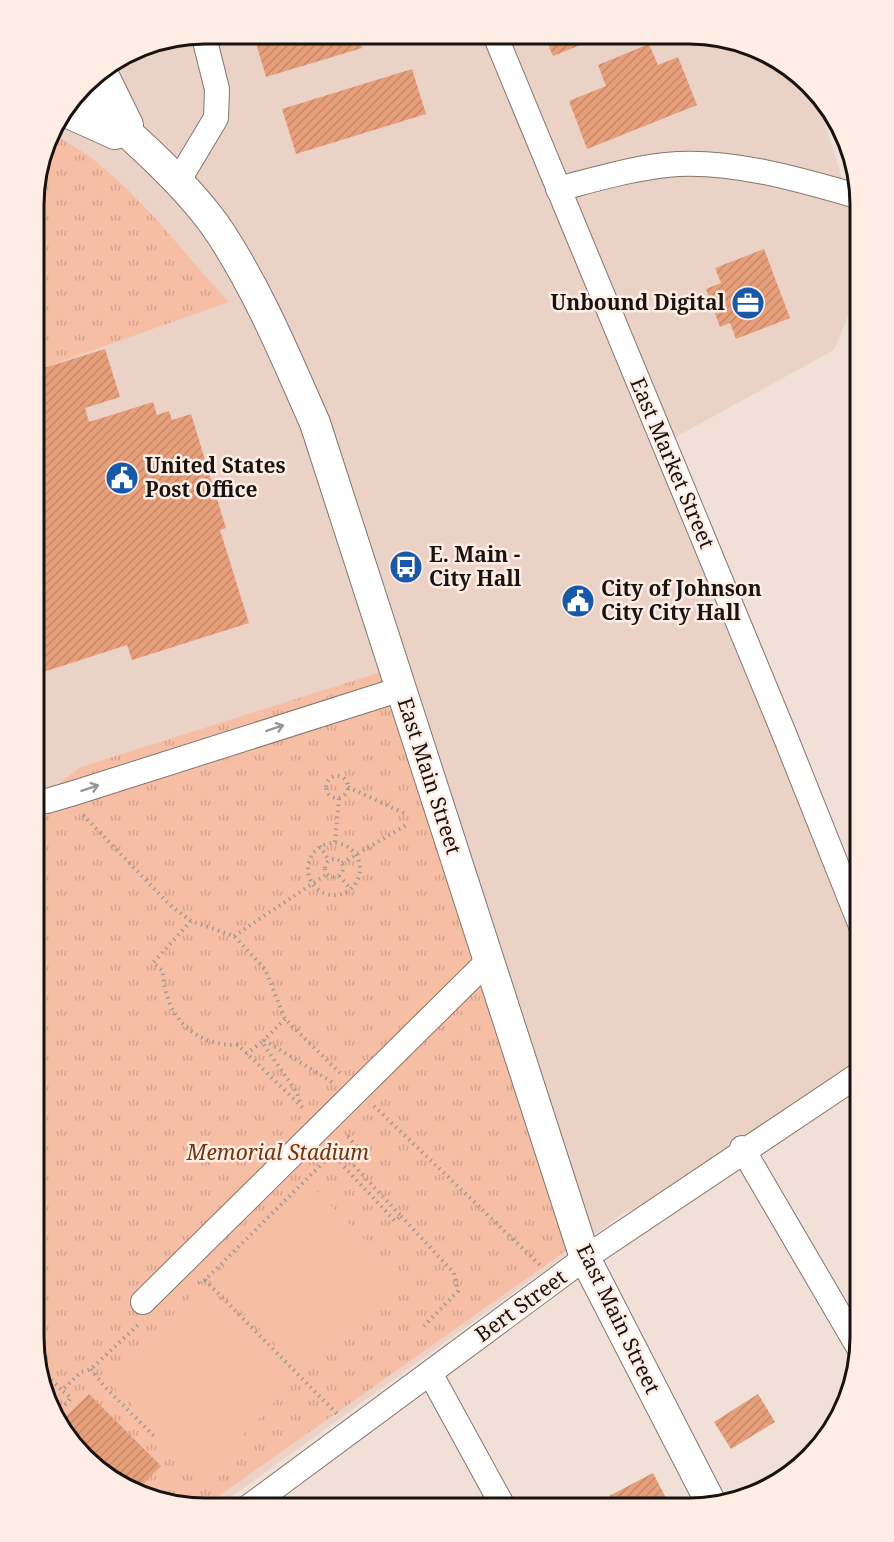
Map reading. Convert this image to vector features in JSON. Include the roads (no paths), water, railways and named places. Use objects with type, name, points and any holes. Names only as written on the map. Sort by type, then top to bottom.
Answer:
[{"type":"main road","points":[[105,78],[137,144]]},
{"type":"main road","name":"East Main Street","points":[[86,96],[195,200],[221,233],[262,301],[315,423],[585,1258],[708,1497]]},
{"type":"main road","points":[[71,114],[137,144]]},
{"type":"street","points":[[177,183],[216,118],[217,89],[206,44]]},
{"type":"street","name":"East Market Street","points":[[499,44],[850,898]]},
{"type":"street","points":[[558,189],[667,164],[717,165],[808,182],[849,194]]},
{"type":"street","points":[[44,801],[74,793],[401,688]]},
{"type":"street","points":[[143,1302],[345,1083],[489,960]]},
{"type":"street","name":"Bert Street","points":[[274,1498],[430,1373],[585,1258],[743,1150],[850,1081]]},
{"type":"street","points":[[743,1150],[850,1333]]},
{"type":"street","points":[[430,1373],[499,1498]]},
{"type":"place","name":"Unbound Digital","points":[[748,303]]},
{"type":"place","name":"United States Post Office","points":[[122,478]]},
{"type":"place","name":"E. Main - City Hall","points":[[406,567]]},
{"type":"place","name":"City of Johnson City City Hall","points":[[578,601]]},
{"type":"park label","name":"Memorial Stadium","points":[[278,1153]]}]
